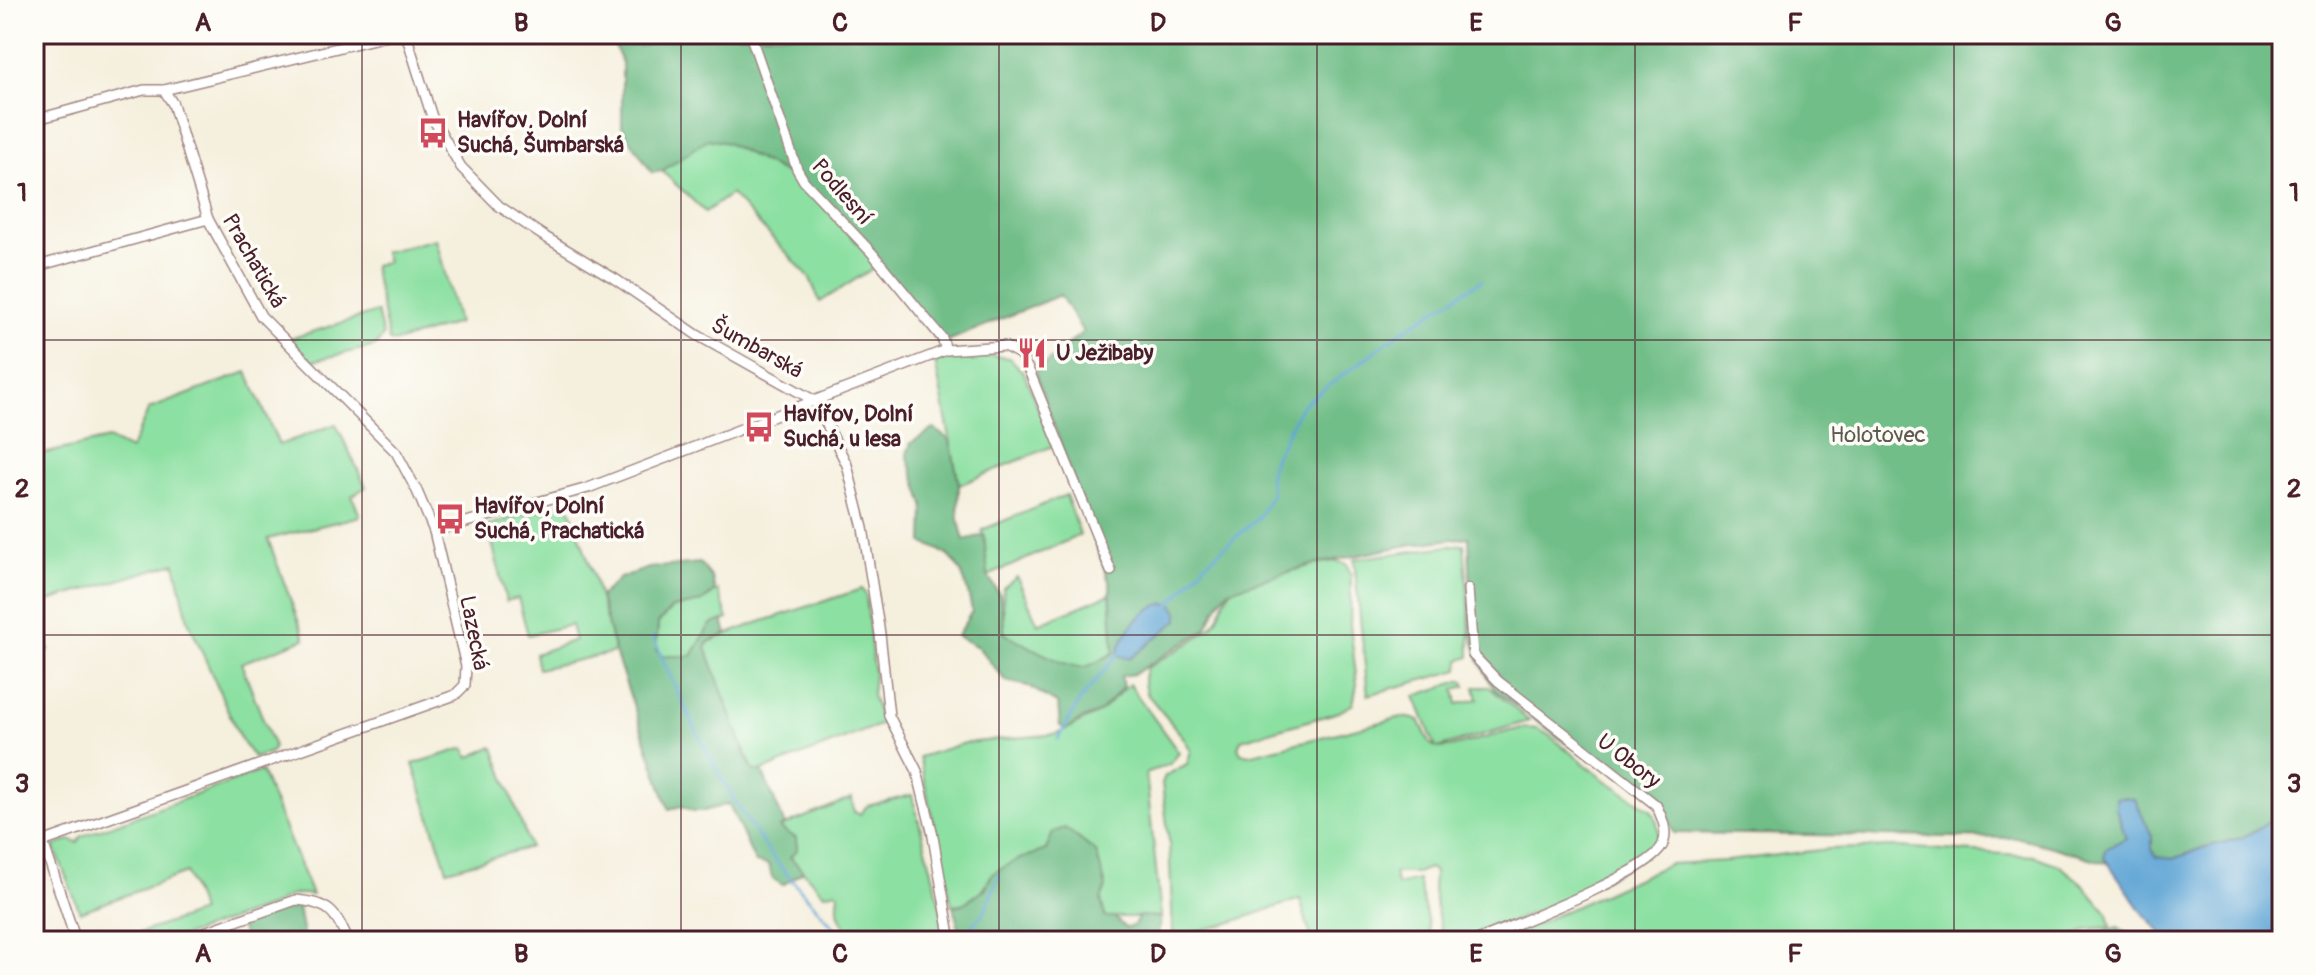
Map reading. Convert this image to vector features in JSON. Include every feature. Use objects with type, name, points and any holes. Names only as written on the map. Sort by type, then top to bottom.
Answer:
[{"type":"street","points":[[34,120],[144,90],[164,90],[395,34]]},
{"type":"street","name":"Šumbarská","points":[[406,34],[432,117],[461,167],[499,206],[697,335],[815,401],[847,465],[863,528],[889,716],[917,771],[932,831],[951,941]]},
{"type":"street","name":"Podlesní","points":[[750,34],[797,169],[804,181],[872,253],[942,338],[946,350]]},
{"type":"street","name":"Prachatická","points":[[164,90],[173,104],[208,219],[261,316],[396,452],[434,531]]},
{"type":"street","points":[[34,267],[208,219]]},
{"type":"street","points":[[434,531],[588,488],[946,350],[1004,346],[1020,354],[1030,373],[1111,571]]},
{"type":"street","name":"Lazecká","points":[[38,844],[455,695],[465,685],[466,666],[434,531]]},
{"type":"street","name":"U Obory","points":[[1468,589],[1473,655],[1498,681],[1656,805],[1664,826],[1663,846],[1657,854],[1608,884],[1475,941]]},
{"type":"street","points":[[38,844],[76,941]]},
{"type":"street","points":[[179,941],[296,900],[316,903],[330,910],[338,917],[348,941]]},
{"type":"green space","name":"Holotovec","points":[[615,34],[622,34],[639,46],[693,34],[2282,34],[2282,810],[2255,831],[2240,838],[2174,859],[2156,858],[2152,835],[2116,809],[2126,838],[2104,857],[2107,863],[2020,838],[1674,833],[1660,800],[1620,772],[1560,739],[1494,689],[1479,660],[1472,635],[1469,537],[1408,545],[1315,564],[1229,590],[1206,629],[1134,674],[1121,676],[1123,687],[1099,713],[1067,729],[1060,726],[1058,704],[1028,686],[1006,681],[978,647],[957,636],[972,611],[967,587],[953,561],[923,543],[924,505],[907,454],[911,443],[934,429],[950,440],[959,485],[958,518],[964,540],[984,535],[988,576],[1000,595],[1005,634],[1056,660],[1076,666],[1088,666],[1114,653],[1110,584],[1035,372],[1083,332],[1060,295],[940,344],[891,280],[802,182],[727,143],[708,139],[662,171],[652,173],[622,127],[622,63],[612,39]]},
{"type":"green space","points":[[708,138],[727,142],[802,182],[878,265],[820,302],[810,278],[731,194],[705,212],[662,171]]},
{"type":"green space","points":[[436,239],[458,323],[395,342],[389,341],[373,266],[387,262],[384,252]]},
{"type":"green space","points":[[377,312],[383,336],[375,346],[312,361],[289,339]]},
{"type":"green space","points":[[972,354],[1010,358],[1024,373],[1053,446],[959,485],[935,361]]},
{"type":"green space","points":[[247,372],[279,445],[336,424],[366,487],[352,496],[360,516],[268,539],[305,639],[241,663],[274,747],[271,752],[254,758],[240,738],[188,620],[175,563],[36,605],[49,650],[34,656],[34,456],[108,439],[130,450],[149,409]]},
{"type":"green space","points":[[1066,495],[1080,535],[988,576],[982,530]]},
{"type":"green space","points":[[568,502],[615,652],[538,669],[535,654],[575,640],[571,625],[528,635],[518,598],[506,601],[488,525]]},
{"type":"green space","points":[[1464,544],[1470,657],[1460,660],[1459,670],[1368,695],[1354,559]]},
{"type":"green space","points":[[1336,561],[1346,564],[1351,574],[1350,625],[1357,684],[1353,704],[1339,712],[1241,740],[1238,747],[1241,753],[1249,755],[1402,717],[1419,720],[1430,743],[1436,748],[1415,696],[1463,680],[1466,686],[1455,689],[1458,704],[1478,699],[1475,687],[1489,687],[1529,721],[1437,748],[1522,728],[1538,729],[1651,810],[1658,828],[1655,845],[1623,869],[1596,883],[1532,913],[1461,940],[1443,941],[1433,891],[1434,872],[1429,868],[1416,873],[1394,873],[1397,885],[1418,880],[1432,941],[1312,941],[1300,899],[1223,925],[1178,935],[1173,933],[1169,841],[1162,783],[1165,776],[1187,764],[1191,751],[1147,694],[1144,681],[1147,668],[1207,630],[1217,620],[1227,595],[1235,587]]},
{"type":"green space","points":[[700,563],[712,578],[715,591],[701,602],[672,608],[658,623],[656,650],[662,656],[692,656],[710,625],[723,620],[727,634],[708,642],[706,648],[748,761],[754,771],[762,771],[785,825],[780,828],[796,838],[797,850],[790,857],[803,871],[783,885],[772,878],[769,865],[755,862],[729,804],[704,811],[693,811],[682,806],[669,809],[615,652],[600,596],[620,578],[649,568]]},
{"type":"green space","points":[[1017,577],[1038,624],[1110,594],[1114,653],[1089,666],[1077,667],[1004,634],[1003,588]]},
{"type":"green space","points":[[862,589],[866,595],[874,676],[872,695],[882,724],[762,771],[754,771],[733,724],[706,648],[708,642]]},
{"type":"green space","points":[[718,590],[728,619],[710,625],[692,656],[662,656],[656,650],[658,623],[672,608],[701,602]]},
{"type":"green space","points":[[1129,684],[1179,753],[1170,764],[1146,773],[1161,917],[1105,917],[1101,900],[1106,887],[1096,852],[1065,828],[1053,832],[1046,850],[992,874],[976,896],[952,905],[919,757],[965,743],[1057,734],[1099,713]]},
{"type":"green space","points":[[465,748],[469,758],[494,748],[530,847],[447,870],[413,764]]},
{"type":"green space","points":[[261,771],[312,895],[292,895],[274,905],[169,941],[142,941],[139,933],[201,912],[186,873],[80,912],[54,846],[70,840],[78,843],[82,836]]},
{"type":"green space","points":[[912,795],[945,927],[945,941],[854,941],[839,914],[839,894],[836,891],[824,894],[790,857],[797,850],[796,838],[778,828],[852,798],[854,812],[860,814],[867,806]]},
{"type":"green space","points":[[1065,828],[1096,852],[1106,887],[1101,900],[1105,917],[1114,917],[1125,928],[1133,926],[1140,916],[1161,917],[1157,941],[962,941],[953,906],[963,904],[985,889],[992,874],[1017,860],[1046,850],[1053,832]]},
{"type":"green space","points":[[1898,847],[2034,856],[2059,865],[2084,885],[2108,914],[2111,927],[2088,929],[2067,941],[1499,941],[1669,864],[1727,861],[1829,849]]},
{"type":"green space","points":[[297,902],[304,941],[246,941],[239,924]]},
{"type":"green space","points":[[2118,927],[2138,941],[2073,941]]},
{"type":"water","points":[[1165,603],[1173,605],[1178,612],[1178,620],[1130,659],[1117,655],[1134,623],[1148,610]]},
{"type":"water","points":[[2116,798],[2135,799],[2152,836],[2152,849],[2156,857],[2174,859],[2240,838],[2255,831],[2282,810],[2282,937],[2272,941],[2169,941],[2144,914],[2104,857],[2105,849],[2126,838],[2116,809]]},
{"type":"waterway","points":[[1170,605],[1205,564],[1258,518],[1272,494],[1269,477],[1274,458],[1301,406],[1398,334],[1482,280]]},
{"type":"waterway","points":[[653,637],[704,746],[733,798],[766,848],[846,941]]},
{"type":"waterway","points":[[1058,739],[1080,700],[1118,654]]},
{"type":"waterway","points":[[959,939],[984,913],[999,875]]},
{"type":"place","name":"Havířov, Dolní Suchá, Šumbarská","points":[[433,133]]},
{"type":"place","name":"U Ježibaby","points":[[1032,353]]},
{"type":"place","name":"Havířov, Dolní Suchá, u lesa","points":[[759,427]]},
{"type":"place","name":"Havířov, Dolní Suchá, Prachatická","points":[[450,519]]}]
